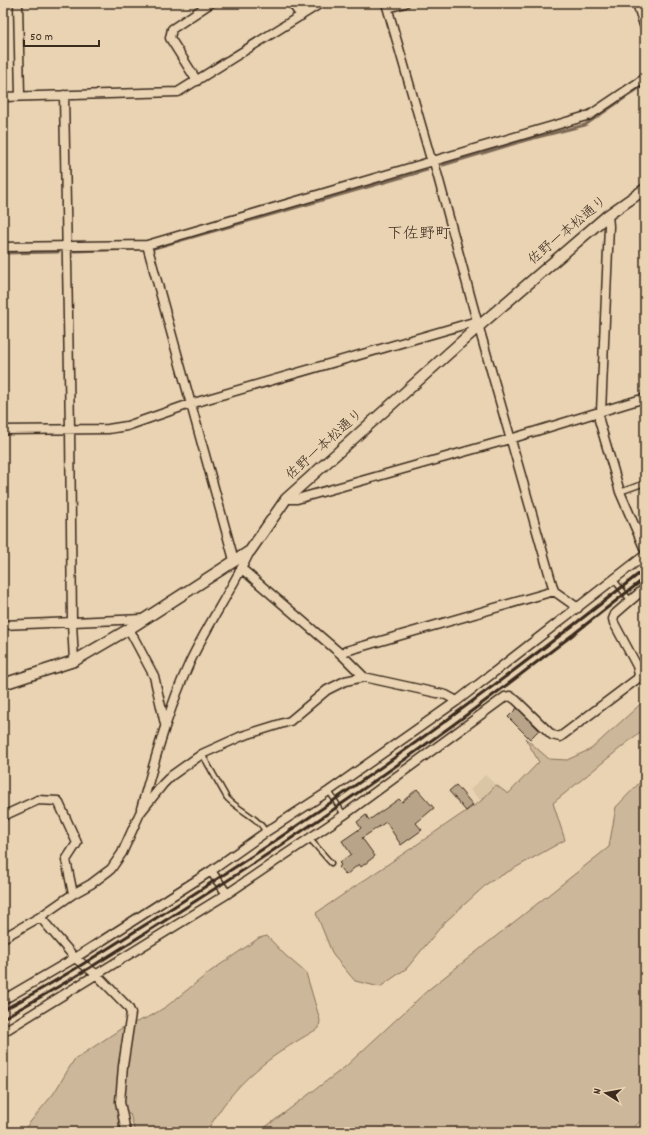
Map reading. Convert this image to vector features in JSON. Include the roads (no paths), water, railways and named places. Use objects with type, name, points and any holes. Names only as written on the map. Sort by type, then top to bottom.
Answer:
[{"type":"street","points":[[18,3],[20,96]]},
{"type":"street","points":[[197,81],[170,38],[172,29],[211,3]]},
{"type":"street","points":[[292,3],[301,16]]},
{"type":"street","points":[[3,96],[64,96],[178,92],[321,3]]},
{"type":"street","points":[[405,3],[387,5],[430,156],[434,162],[510,439],[554,591],[578,608]]},
{"type":"street","points":[[638,3],[644,21]]},
{"type":"street","points":[[3,247],[147,245],[590,115],[645,78]]},
{"type":"street","points":[[64,96],[72,623],[74,661]]},
{"type":"street","name":"佐野一本松通り","points":[[3,684],[74,661],[129,629],[250,551],[286,499],[478,323],[608,215],[645,189]]},
{"type":"street","points":[[608,215],[609,226],[599,420],[620,492],[645,550]]},
{"type":"street","points":[[147,245],[234,560]]},
{"type":"street","points":[[3,430],[108,429],[127,426],[190,404],[478,323]]},
{"type":"street","points":[[286,499],[297,499],[600,413],[645,398]]},
{"type":"street","points":[[3,938],[40,917],[73,894],[91,884],[110,868],[122,853],[140,813],[165,725],[180,684],[190,662],[242,569],[250,551]]},
{"type":"street","points":[[3,1000],[75,958],[211,871],[266,832],[329,791],[457,701],[645,555]]},
{"type":"street","points":[[242,569],[342,655],[364,677]]},
{"type":"street","points":[[3,1032],[227,894],[344,815],[505,697],[510,696],[516,700],[552,735],[560,737],[636,679],[639,675],[637,666],[613,619],[615,614],[645,588]]},
{"type":"street","points":[[342,655],[346,651],[554,591]]},
{"type":"street","points":[[3,625],[144,619]]},
{"type":"street","points":[[129,629],[154,676],[165,725]]},
{"type":"street","points":[[140,813],[171,776],[202,754],[242,736],[290,722],[327,690],[345,680],[364,677],[446,695],[457,701]]},
{"type":"street","points":[[3,816],[38,800],[58,801],[77,843],[66,860],[73,894]]},
{"type":"street","points":[[211,871],[227,894]]},
{"type":"street","points":[[40,917],[75,958],[97,975],[128,1007],[131,1013],[123,1066],[120,1102],[126,1132]]},
{"type":"lane","points":[[620,492],[645,483]]},
{"type":"lane","points":[[614,580],[630,600]]},
{"type":"lane","points":[[202,754],[231,803],[261,825],[266,832]]},
{"type":"lane","points":[[329,791],[344,815]]},
{"type":"lane","points":[[309,838],[331,863]]},
{"type":"waterway","points":[[443,165],[526,140],[585,125],[645,84]]},
{"type":"waterway","points":[[154,248],[427,170]]},
{"type":"waterway","points":[[74,251],[139,249]]},
{"type":"waterway","points":[[3,253],[58,252]]},
{"type":"railway","points":[[3,1010],[71,972],[202,889],[315,814],[505,677],[645,569]]},
{"type":"railway","points":[[3,1018],[48,993],[115,952],[300,833],[475,709],[645,578]]},
{"type":"district","name":"下佐野町","points":[[419,234]]}]
